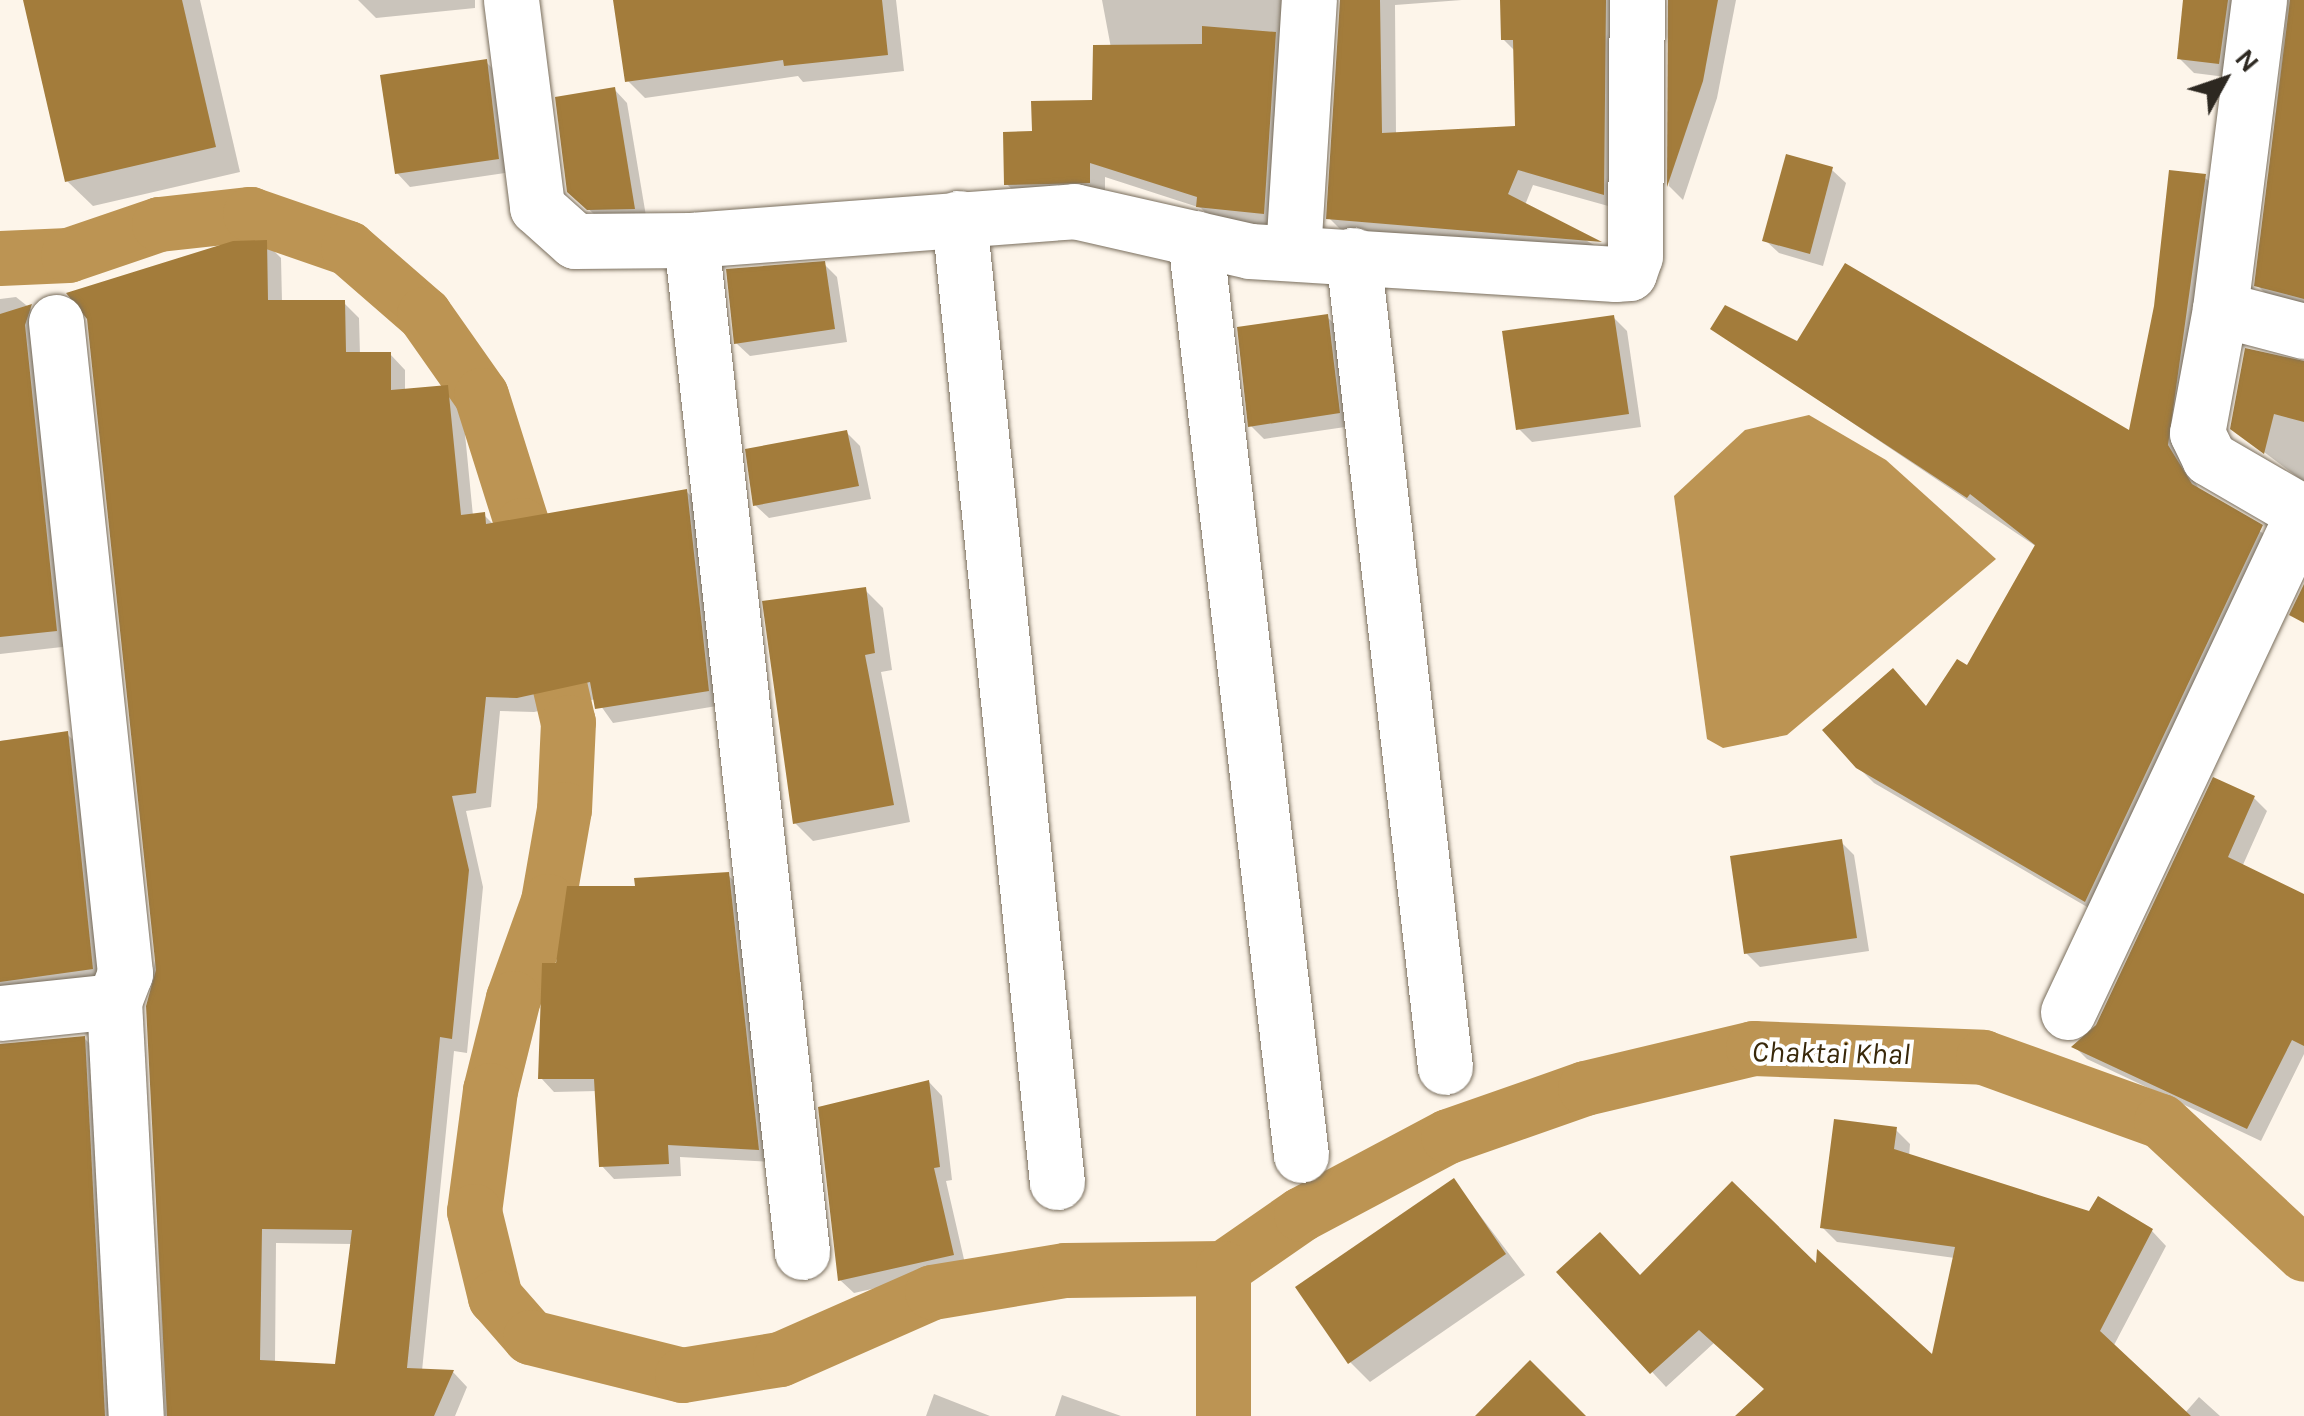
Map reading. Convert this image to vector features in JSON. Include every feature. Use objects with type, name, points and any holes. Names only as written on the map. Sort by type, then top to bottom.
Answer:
[{"type":"street","points":[[511,0],[536,207],[575,242],[691,240],[1074,211],[1194,238],[1293,252],[1630,272],[1635,256],[1638,0]]},
{"type":"street","points":[[1293,252],[1309,0]]},
{"type":"street","points":[[2068,1012],[2304,513],[2209,458],[2197,433],[2220,309],[2259,0]]},
{"type":"street","points":[[960,218],[1057,1182]]},
{"type":"street","points":[[1194,238],[1301,1155]]},
{"type":"street","points":[[691,240],[802,1252]]},
{"type":"street","points":[[1353,255],[1445,1066]]},
{"type":"street","points":[[2220,309],[2304,332]]},
{"type":"street","points":[[56,322],[125,973],[114,1001],[136,1416]]},
{"type":"street","points":[[0,1014],[114,1001]]},
{"type":"shaded area","points":[[1809,415],[1886,460],[1996,559],[1787,735],[1723,748],[1707,739],[1674,496],[1745,430]]},
{"type":"building","points":[[23,0],[182,0],[216,147],[65,182]]},
{"type":"building","points":[[613,0],[882,0],[888,55],[784,66],[783,60],[625,82]]},
{"type":"building","points":[[1340,0],[1380,0],[1382,133],[1515,126],[1513,40],[1501,40],[1500,0],[1606,0],[1604,195],[1518,170],[1508,194],[1602,242],[1326,219]]},
{"type":"building","points":[[1668,0],[1718,0],[1703,81],[1667,187]]},
{"type":"building","points":[[2183,0],[2228,0],[2219,64],[2177,59]]},
{"type":"building","points":[[2290,0],[2304,0],[2304,299],[2254,286]]},
{"type":"building","points":[[1202,26],[1276,32],[1264,214],[1196,207],[1197,197],[1090,163],[1090,183],[1004,185],[1003,132],[1032,131],[1031,101],[1092,100],[1093,45],[1202,44]]},
{"type":"building","points":[[487,59],[499,159],[395,174],[380,75]]},
{"type":"building","points":[[615,87],[635,209],[587,210],[567,192],[555,97]]},
{"type":"building","points":[[1786,154],[1833,167],[1810,254],[1762,241]]},
{"type":"building","points":[[2169,170],[2206,174],[2168,445],[2192,484],[2263,525],[2085,902],[1856,768],[1822,730],[1893,668],[1926,706],[1957,659],[1967,665],[2035,545],[1970,494],[1967,498],[1710,329],[1725,305],[1797,341],[1845,263],[2129,430],[2154,306]]},
{"type":"building","points":[[267,240],[268,300],[345,300],[346,352],[391,352],[391,390],[448,385],[461,515],[485,512],[486,524],[687,489],[709,691],[595,709],[590,682],[517,698],[486,697],[476,793],[452,796],[469,870],[452,1039],[440,1037],[407,1368],[454,1370],[434,1416],[167,1416],[146,1006],[156,970],[87,319],[66,293],[233,241]],"holes":[[[262,1229],[352,1230],[335,1364],[260,1360]]]},
{"type":"building","points":[[825,261],[835,329],[734,344],[726,269]]},
{"type":"building","points":[[32,304],[25,325],[57,631],[0,637],[0,314]]},
{"type":"building","points":[[1328,314],[1340,413],[1248,427],[1237,327]]},
{"type":"building","points":[[1614,315],[1629,414],[1516,430],[1502,331]]},
{"type":"building","points":[[2245,348],[2304,361],[2304,422],[2274,414],[2264,454],[2230,429]]},
{"type":"building","points":[[847,430],[859,486],[753,506],[745,449]]},
{"type":"building","points":[[2304,584],[2304,623],[2289,615]]},
{"type":"building","points":[[866,587],[875,653],[865,655],[894,805],[793,824],[762,601]]},
{"type":"building","points":[[68,731],[93,969],[0,982],[0,741]]},
{"type":"building","points":[[2213,777],[2255,796],[2228,857],[2304,894],[2304,1046],[2292,1040],[2247,1129],[2071,1047],[2096,1025]]},
{"type":"building","points":[[1842,839],[1857,938],[1744,954],[1730,856]]},
{"type":"building","points":[[729,872],[759,1150],[668,1145],[669,1164],[599,1167],[594,1079],[538,1079],[542,963],[556,963],[567,886],[635,886],[634,878]]},
{"type":"building","points":[[85,1036],[105,1416],[0,1416],[0,1044]]},
{"type":"building","points":[[929,1080],[940,1167],[934,1168],[954,1255],[838,1281],[818,1107]]},
{"type":"building","points":[[1834,1119],[1897,1127],[1894,1149],[2089,1211],[2098,1196],[2153,1229],[2100,1331],[2191,1416],[1735,1416],[1764,1389],[1699,1330],[1650,1374],[1556,1272],[1600,1232],[1640,1275],[1732,1181],[1816,1263],[1817,1249],[1932,1354],[1955,1247],[1820,1228]]},
{"type":"building","points":[[1454,1178],[1506,1254],[1348,1364],[1295,1287]]},
{"type":"building","points":[[1530,1360],[1586,1416],[1475,1416]]},
{"type":"waterway","points":[[0,258],[68,255],[159,224],[250,214],[348,248],[424,314],[481,395],[522,525],[568,722],[564,809],[548,901],[513,998],[490,1090],[474,1211],[495,1297],[530,1337],[682,1375],[780,1359],[932,1292],[1065,1270],[1223,1268]]},
{"type":"waterway","name":"Chaktai Khal","points":[[1223,1268],[1301,1214],[1448,1136],[1585,1088],[1753,1048],[1983,1057],[2161,1121],[2304,1254]]},
{"type":"waterway","points":[[1223,1268],[1223,1416]]}]
